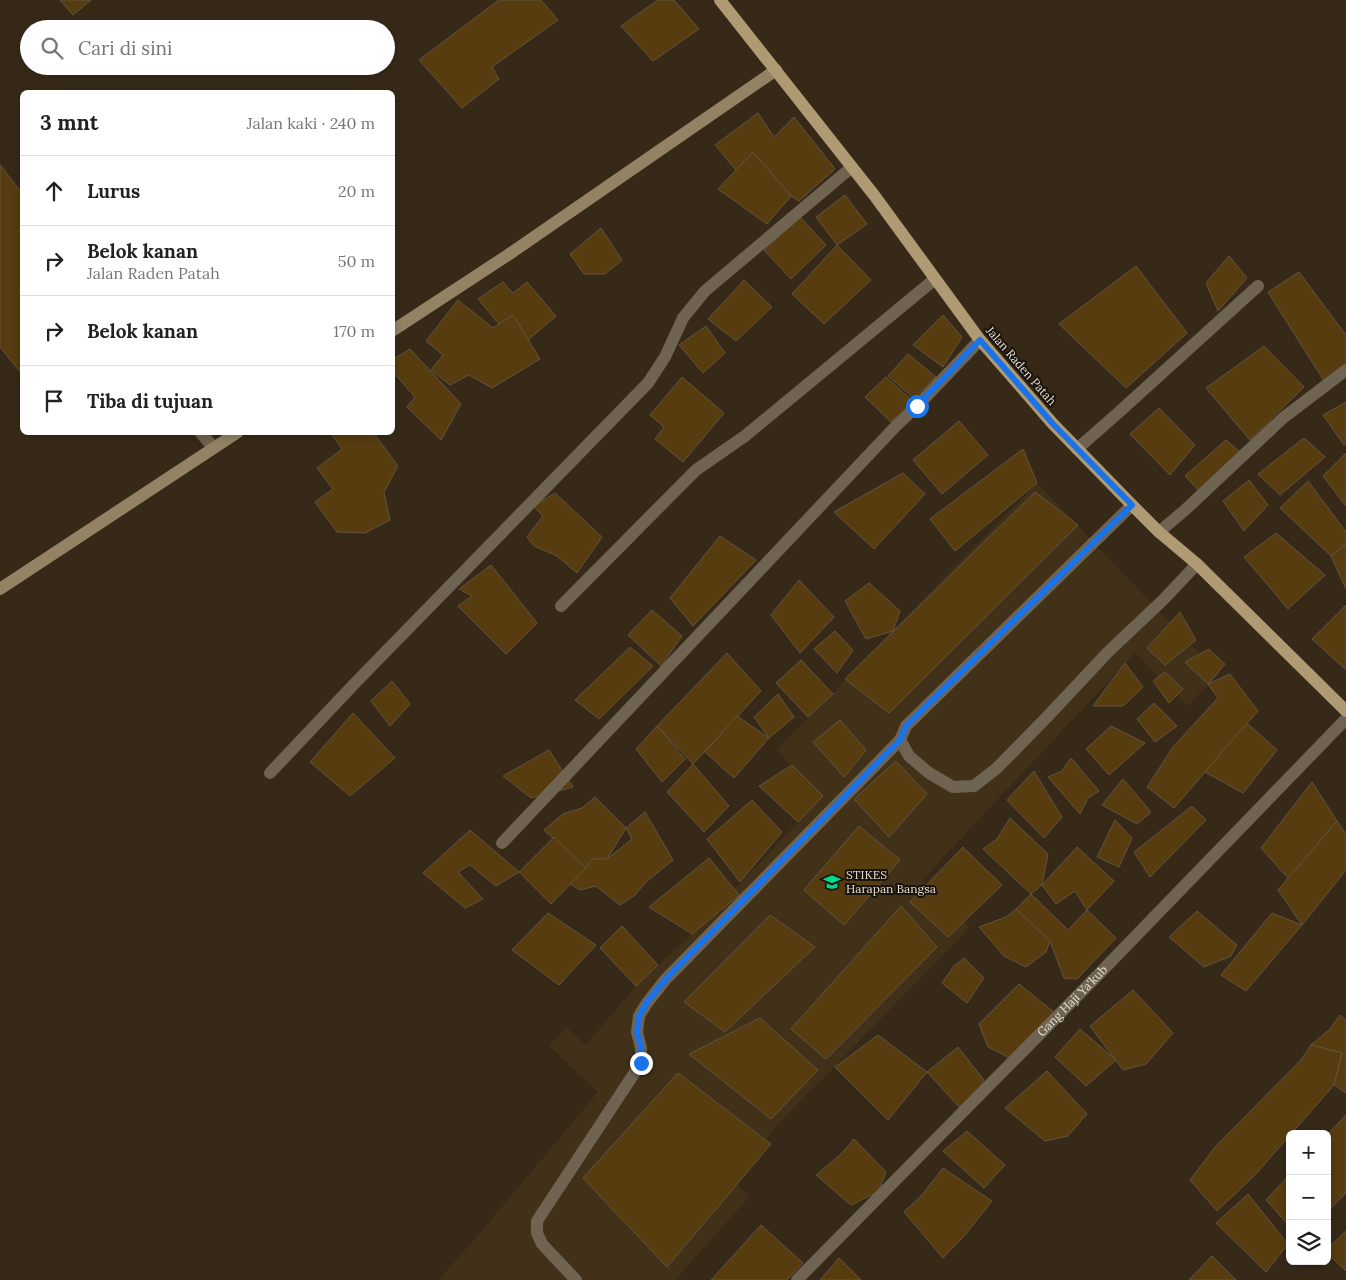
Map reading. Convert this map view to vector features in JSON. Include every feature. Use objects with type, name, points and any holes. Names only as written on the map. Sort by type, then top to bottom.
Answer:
[{"type":"main road","name":"Jalan Raden Patah","points":[[720,0],[874,195],[980,340],[1053,424],[1159,532],[1197,564],[1346,711]]},
{"type":"street","points":[[395,329],[516,249],[776,70]]},
{"type":"street","points":[[270,773],[357,681],[648,383],[665,357],[683,318],[705,291],[852,167]]},
{"type":"street","points":[[561,606],[696,470],[745,436],[935,279]]},
{"type":"street","points":[[1077,449],[1258,286]]},
{"type":"street","points":[[502,843],[895,427],[980,340]]},
{"type":"street","points":[[1159,532],[1283,418],[1346,370]]},
{"type":"street","points":[[203,435],[214,448]]},
{"type":"street","points":[[0,589],[234,435]]},
{"type":"street","points":[[576,1280],[542,1244],[537,1233],[538,1221],[641,1063],[641,1048],[637,1032],[639,1016],[647,1002],[665,980],[900,740],[906,726],[1132,505]]},
{"type":"street","points":[[900,740],[909,756],[929,773],[953,787],[974,786],[997,768],[1108,652],[1163,600],[1197,564]]},
{"type":"street","name":"Gang Haji Ya'kub","points":[[797,1280],[1091,982],[1346,719]]},
{"type":"shaded area","name":"STIKES Harapan Bangsa","points":[[1037,483],[1219,674],[1187,706],[1135,653],[922,880],[970,927],[730,1177],[749,1197],[675,1280],[439,1280],[598,1092],[549,1046],[566,1027],[586,1045],[636,986],[692,934],[823,796],[776,750],[833,694],[845,679]]},
{"type":"building","points":[[60,0],[91,0],[73,15]]},
{"type":"building","points":[[499,0],[541,0],[558,20],[492,67],[499,79],[462,108],[419,60]]},
{"type":"building","points":[[658,0],[674,0],[699,29],[653,61],[621,26]]},
{"type":"building","points":[[758,113],[774,137],[794,117],[835,169],[799,201],[791,196],[753,152],[736,170],[715,145]]},
{"type":"building","points":[[753,152],[791,196],[767,224],[718,189]]},
{"type":"building","points":[[0,165],[20,190],[20,372],[0,347]]},
{"type":"building","points":[[845,195],[867,224],[837,245],[816,217]]},
{"type":"building","points":[[800,217],[826,245],[791,279],[764,250]]},
{"type":"building","points":[[601,228],[622,260],[605,274],[584,274],[570,254]]},
{"type":"building","points":[[837,245],[871,280],[824,324],[792,294]]},
{"type":"building","points":[[1229,256],[1247,278],[1218,311],[1206,283]]},
{"type":"building","points":[[1136,266],[1187,333],[1126,388],[1059,324]]},
{"type":"building","points":[[1299,272],[1346,335],[1346,368],[1324,381],[1268,292]]},
{"type":"building","points":[[744,280],[772,307],[736,341],[708,319]]},
{"type":"building","points":[[503,282],[513,293],[527,282],[556,316],[528,340],[513,315],[499,324],[478,299]]},
{"type":"building","points":[[458,300],[493,328],[513,315],[540,359],[492,388],[469,375],[450,385],[431,370],[443,355],[426,341]]},
{"type":"building","points":[[943,315],[962,337],[943,367],[913,345]]},
{"type":"building","points":[[706,326],[725,353],[703,373],[679,345]]},
{"type":"building","points":[[1264,346],[1304,387],[1250,440],[1206,388]]},
{"type":"building","points":[[410,349],[461,404],[441,440],[407,407],[415,397],[395,374],[395,358]]},
{"type":"building","points":[[908,354],[936,377],[914,398],[888,376]]},
{"type":"building","points":[[682,377],[724,413],[683,462],[655,439],[664,427],[650,415]]},
{"type":"building","points":[[886,377],[913,401],[891,422],[865,397]]},
{"type":"building","points":[[1346,402],[1346,443],[1344,445],[1323,415]]},
{"type":"building","points":[[1159,408],[1195,445],[1170,475],[1130,434]]},
{"type":"building","points":[[959,421],[988,455],[942,494],[913,460]]},
{"type":"building","points":[[332,435],[375,435],[398,466],[384,492],[390,520],[365,533],[337,532],[315,502],[333,489],[317,468],[342,449]]},
{"type":"building","points":[[1304,438],[1325,457],[1280,495],[1258,474]]},
{"type":"building","points":[[1226,440],[1240,452],[1199,491],[1185,476]]},
{"type":"building","points":[[1023,449],[1037,483],[955,551],[930,519]]},
{"type":"building","points":[[1346,453],[1346,506],[1323,476]]},
{"type":"building","points":[[903,473],[925,494],[874,549],[834,512]]},
{"type":"building","points":[[1249,480],[1268,505],[1244,531],[1223,501]]},
{"type":"building","points":[[1308,481],[1346,532],[1346,544],[1331,556],[1280,508]]},
{"type":"building","points":[[1035,492],[1078,525],[889,713],[845,679]]},
{"type":"building","points":[[555,493],[602,537],[577,573],[557,556],[534,546],[527,537],[543,516],[533,506]]},
{"type":"building","points":[[1276,533],[1325,575],[1288,609],[1244,557]]},
{"type":"building","points":[[720,536],[756,560],[693,626],[670,598]]},
{"type":"building","points":[[1346,544],[1346,589],[1331,556]]},
{"type":"building","points":[[491,565],[537,623],[506,654],[458,606],[472,596],[459,589]]},
{"type":"building","points":[[799,580],[834,617],[800,653],[771,615]]},
{"type":"building","points":[[869,583],[900,611],[893,631],[866,639],[845,601]]},
{"type":"building","points":[[1346,605],[1346,670],[1312,639]]},
{"type":"building","points":[[652,610],[682,636],[661,666],[628,635]]},
{"type":"building","points":[[1180,612],[1196,640],[1165,665],[1147,648]]},
{"type":"building","points":[[835,631],[853,650],[837,673],[814,649]]},
{"type":"building","points":[[630,647],[653,666],[599,719],[575,700]]},
{"type":"building","points":[[1209,649],[1225,664],[1208,684],[1185,662]]},
{"type":"building","points":[[727,653],[761,691],[693,764],[657,726]]},
{"type":"building","points":[[801,660],[833,694],[808,717],[776,683]]},
{"type":"building","points":[[1125,663],[1143,687],[1123,706],[1093,706]]},
{"type":"building","points":[[1165,672],[1183,689],[1169,703],[1153,681]]},
{"type":"building","points":[[1230,674],[1258,711],[1174,808],[1147,787],[1173,747],[1218,698],[1208,684]]},
{"type":"building","points":[[392,681],[410,704],[390,726],[371,701]]},
{"type":"building","points":[[778,694],[794,717],[769,738],[754,717]]},
{"type":"building","points":[[1154,703],[1177,726],[1155,742],[1137,719]]},
{"type":"building","points":[[353,713],[395,758],[350,796],[310,762]]},
{"type":"building","points":[[737,716],[769,738],[734,778],[705,752]]},
{"type":"building","points":[[840,720],[866,750],[844,777],[813,742]]},
{"type":"building","points":[[1247,723],[1277,750],[1243,793],[1205,772]]},
{"type":"building","points":[[657,726],[685,759],[662,782],[636,749]]},
{"type":"building","points":[[1111,726],[1145,743],[1109,775],[1086,749]]},
{"type":"building","points":[[549,750],[573,787],[531,798],[503,776]]},
{"type":"building","points":[[1071,758],[1099,791],[1088,798],[1080,814],[1048,777],[1062,771]]},
{"type":"building","points":[[896,761],[927,794],[889,837],[854,799]]},
{"type":"building","points":[[693,764],[729,806],[704,832],[667,792]]},
{"type":"building","points":[[792,765],[823,796],[798,822],[759,786]]},
{"type":"building","points":[[1034,771],[1062,817],[1044,838],[1007,800]]},
{"type":"building","points":[[1123,779],[1151,812],[1137,824],[1102,805]]},
{"type":"building","points":[[1312,782],[1337,821],[1289,879],[1261,848]]},
{"type":"building","points":[[595,797],[626,828],[607,859],[586,868],[544,830],[563,814],[582,808]]},
{"type":"building","points":[[752,800],[782,832],[740,882],[707,839]]},
{"type":"building","points":[[1192,806],[1206,820],[1150,877],[1134,852]]},
{"type":"building","points":[[645,812],[673,860],[646,882],[635,895],[620,905],[596,886],[580,890],[569,883],[586,868],[592,859],[607,859],[632,839],[626,828]]},
{"type":"building","points":[[1010,818],[1048,854],[1042,885],[1031,894],[983,849],[997,839]]},
{"type":"building","points":[[1115,820],[1132,838],[1119,867],[1097,857]]},
{"type":"building","points":[[1337,821],[1346,834],[1346,870],[1302,925],[1278,890]]},
{"type":"building","points":[[859,826],[900,860],[844,925],[804,890]]},
{"type":"building","points":[[470,830],[519,872],[496,886],[470,865],[458,872],[483,899],[465,908],[423,873]]},
{"type":"building","points":[[554,837],[586,868],[551,904],[519,872]]},
{"type":"building","points":[[963,847],[1002,885],[948,937],[910,902]]},
{"type":"building","points":[[1077,847],[1114,881],[1087,910],[1075,891],[1056,904],[1042,885]]},
{"type":"building","points":[[709,858],[739,895],[692,934],[649,907]]},
{"type":"building","points":[[1031,894],[1068,930],[1087,910],[1116,938],[1077,979],[1064,978],[1050,941],[1016,909]]},
{"type":"building","points":[[901,906],[937,947],[826,1059],[791,1029]]},
{"type":"building","points":[[1016,909],[1050,941],[1046,952],[1026,967],[1004,956],[979,927],[1006,917]]},
{"type":"building","points":[[1197,911],[1237,945],[1231,956],[1204,967],[1169,937]]},
{"type":"building","points":[[548,913],[596,945],[559,985],[512,950]]},
{"type":"building","points":[[1272,913],[1302,925],[1246,991],[1221,975]]},
{"type":"building","points":[[770,915],[815,947],[725,1032],[684,1002]]},
{"type":"building","points":[[622,926],[658,965],[636,986],[600,948]]},
{"type":"building","points":[[964,958],[984,978],[967,1003],[942,983],[954,966]]},
{"type":"building","points":[[1019,984],[1055,1013],[1010,1058],[988,1047],[979,1024]]},
{"type":"building","points":[[1133,990],[1173,1033],[1146,1064],[1123,1070],[1090,1026]]},
{"type":"building","points":[[1340,1015],[1346,1020],[1346,1093],[1334,1085],[1342,1053],[1311,1045],[1330,1029]]},
{"type":"building","points":[[760,1018],[818,1070],[771,1119],[689,1054]]},
{"type":"building","points":[[1080,1029],[1116,1060],[1086,1086],[1055,1057]]},
{"type":"building","points":[[878,1035],[927,1072],[888,1120],[835,1067]]},
{"type":"building","points":[[1311,1045],[1342,1053],[1334,1085],[1294,1130],[1286,1130],[1286,1140],[1255,1175],[1217,1211],[1190,1180],[1215,1147],[1301,1060]]},
{"type":"building","points":[[958,1047],[984,1080],[977,1092],[960,1108],[927,1072]]},
{"type":"building","points":[[1047,1071],[1087,1114],[1068,1136],[1045,1141],[1005,1108]]},
{"type":"building","points":[[678,1073],[771,1144],[667,1267],[583,1178]]},
{"type":"building","points":[[1346,1115],[1346,1193],[1331,1208],[1331,1175],[1331,1131]]},
{"type":"building","points":[[967,1131],[1005,1165],[984,1188],[943,1151]]},
{"type":"building","points":[[854,1139],[886,1172],[878,1192],[851,1205],[816,1175],[841,1154]]},
{"type":"building","points":[[943,1168],[992,1201],[965,1235],[943,1258],[904,1212],[922,1195]]},
{"type":"building","points":[[1286,1178],[1286,1222],[1266,1200]]},
{"type":"building","points":[[1248,1194],[1286,1242],[1286,1247],[1266,1272],[1216,1223]]},
{"type":"building","points":[[761,1225],[803,1263],[787,1280],[711,1280]]},
{"type":"building","points":[[1346,1231],[1346,1271],[1331,1257],[1331,1245]]},
{"type":"building","points":[[1212,1256],[1236,1280],[1189,1280]]},
{"type":"building","points":[[839,1258],[861,1280],[820,1280]]},
{"type":"place","name":"STIKES Harapan Bangsa","points":[[832,882]]},
{"type":"route","points":[[641,1063],[641,1048],[637,1032],[639,1016],[647,1002],[665,980],[900,740],[906,726],[1132,505],[1053,424],[980,340],[917,406]]}]
